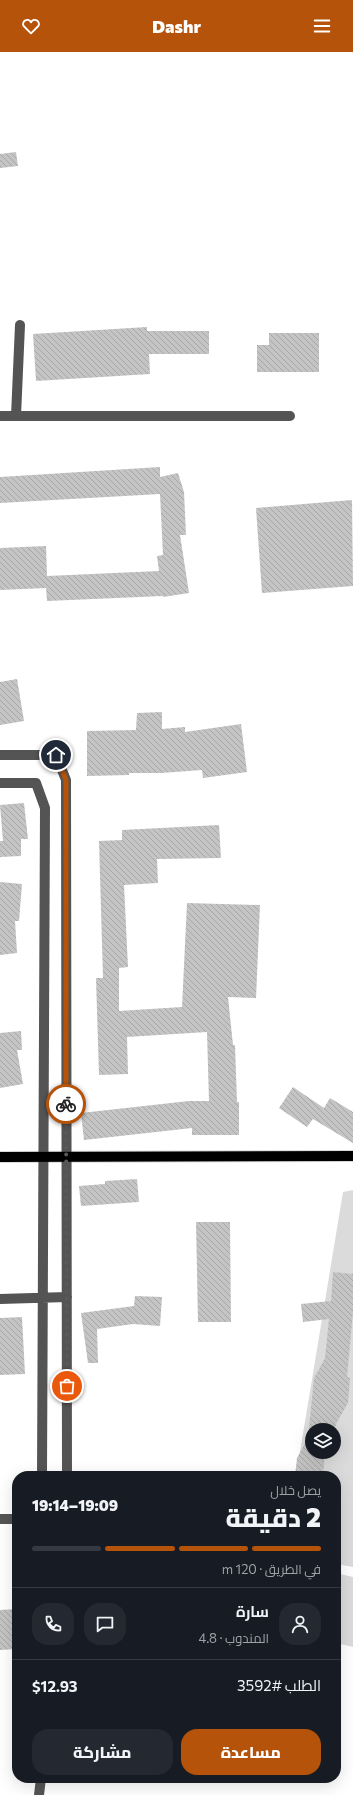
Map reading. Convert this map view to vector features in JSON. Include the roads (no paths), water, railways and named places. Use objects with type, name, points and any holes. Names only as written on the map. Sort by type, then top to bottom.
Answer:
[{"type":"main road","points":[[0,1156],[353,1156]]},
{"type":"street","points":[[16,416],[20,325]]},
{"type":"street","points":[[0,416],[290,416]]},
{"type":"street","points":[[0,755],[56,755],[66,780],[67,1471]]},
{"type":"street","points":[[0,783],[36,783],[45,808],[42,1471]]},
{"type":"street","points":[[0,1299],[66,1297]]},
{"type":"street","points":[[0,1519],[12,1519]]},
{"type":"street","points":[[39,1795],[40,1783]]}]
